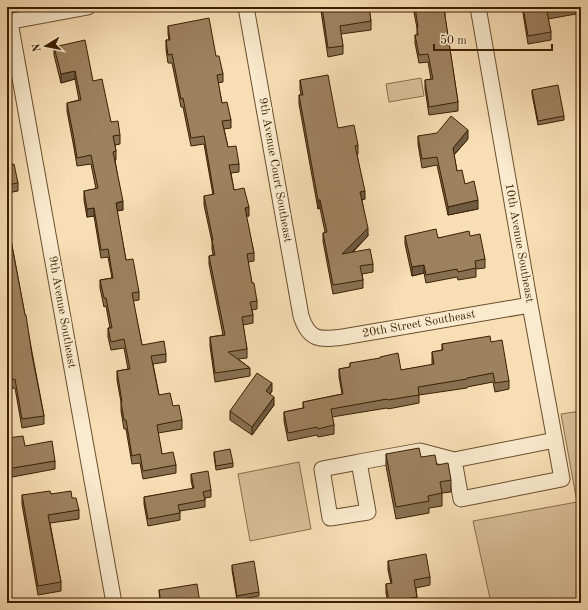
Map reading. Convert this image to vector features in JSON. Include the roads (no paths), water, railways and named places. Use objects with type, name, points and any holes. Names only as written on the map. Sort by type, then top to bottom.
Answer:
[{"type":"street","points":[[9,22],[88,7]]},
{"type":"street","name":"9th Avenue Court Southeast","points":[[246,7],[301,316],[308,332]]},
{"type":"street","name":"10th Avenue Southeast","points":[[454,460],[462,499],[562,479],[478,7]]},
{"type":"street","name":"9th Avenue Southeast","points":[[9,22],[114,603]]},
{"type":"street","name":"20th Street Southeast","points":[[308,332],[316,337],[343,337],[530,305]]},
{"type":"street","points":[[359,462],[420,451],[454,460],[555,440]]}]
